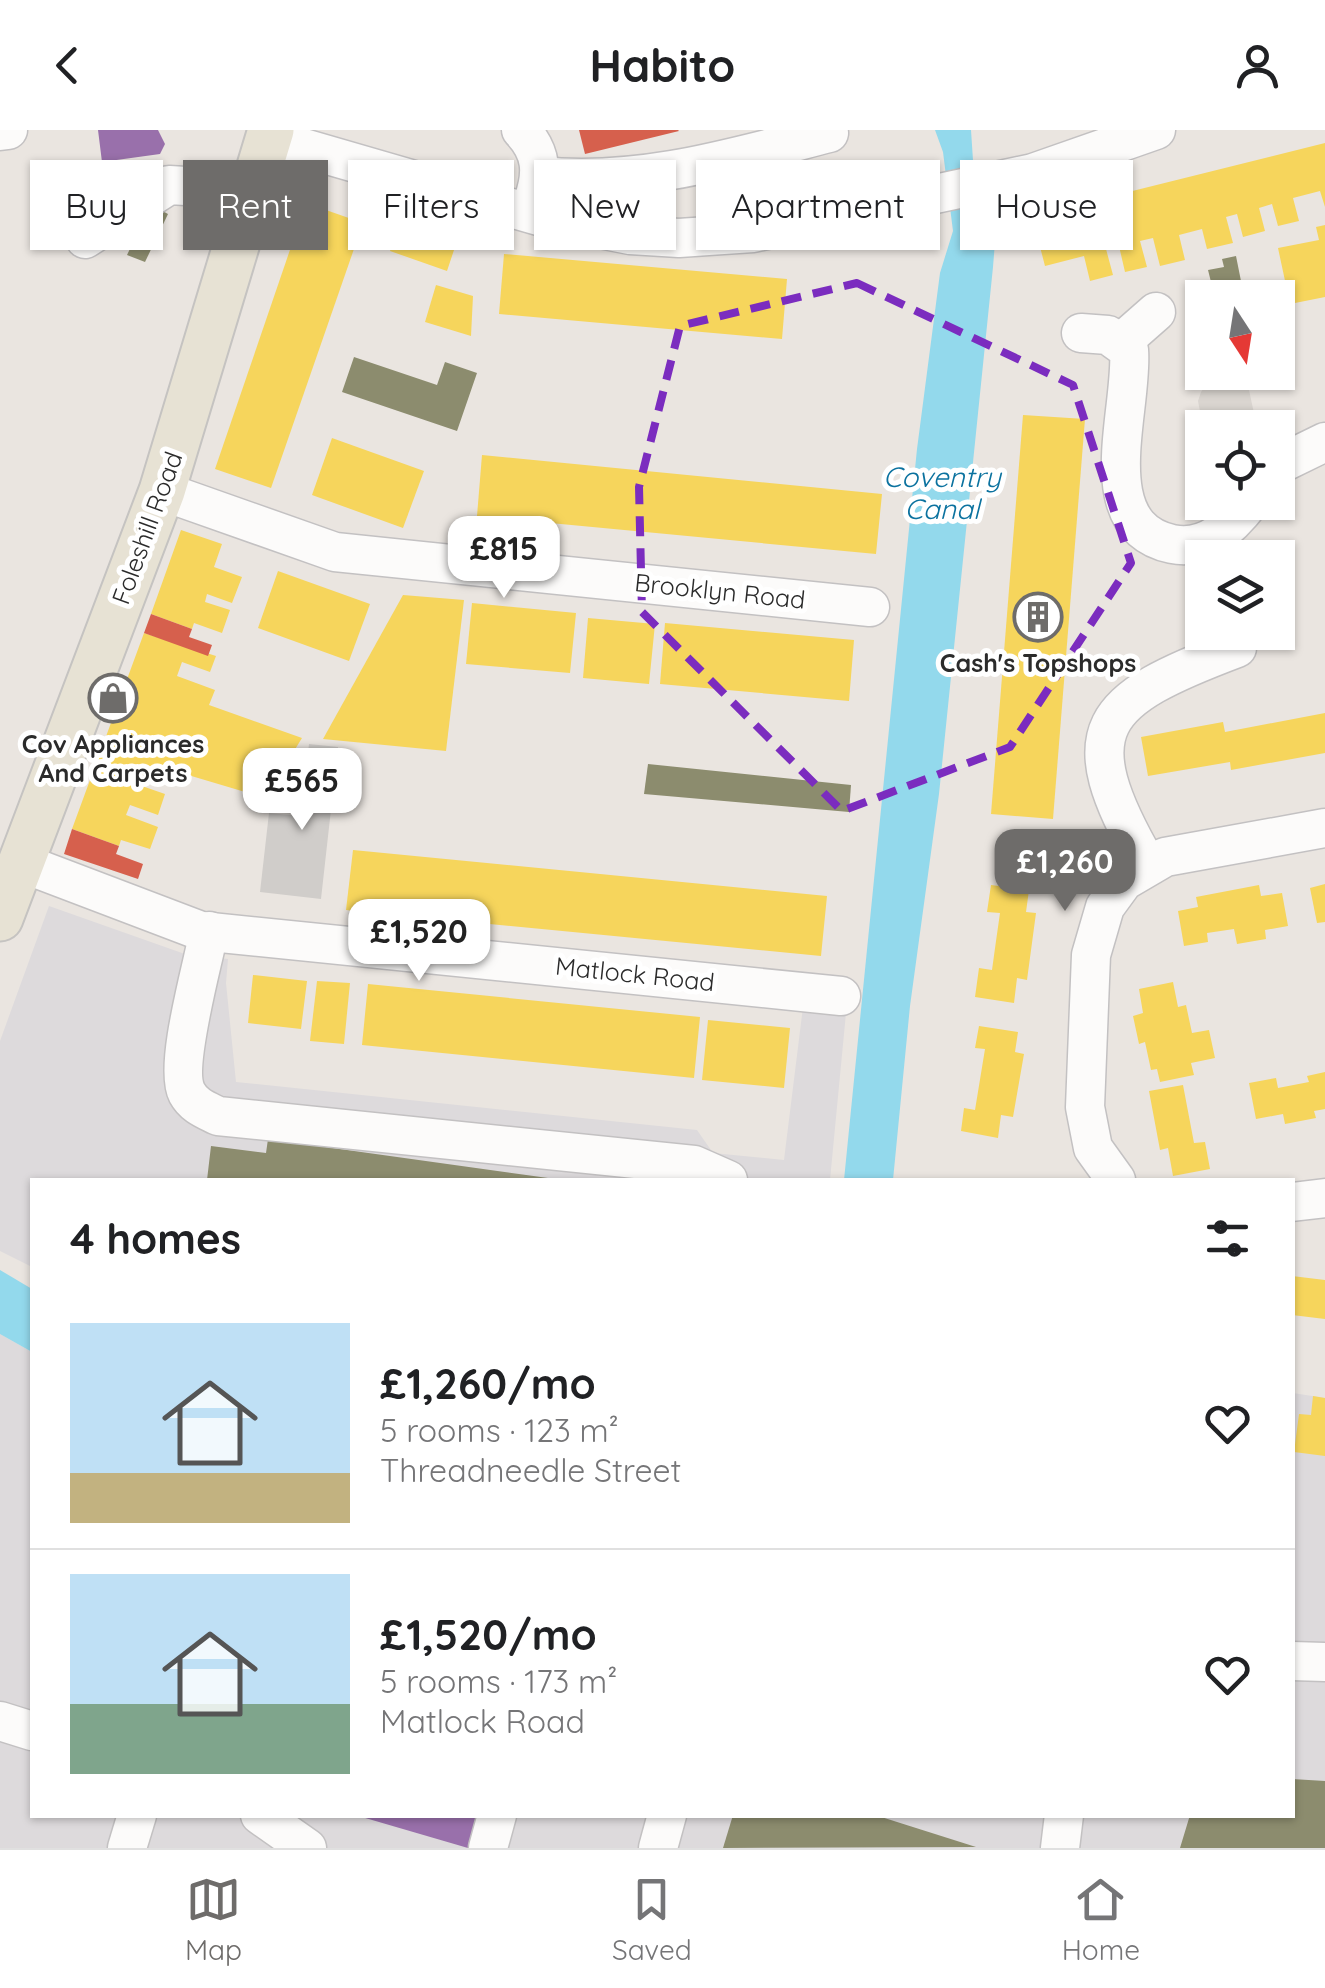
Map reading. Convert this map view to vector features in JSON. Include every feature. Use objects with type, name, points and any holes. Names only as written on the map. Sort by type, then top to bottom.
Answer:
[{"type":"main road","name":"Foleshill Road","points":[[263,160],[270,134]]},
{"type":"main road","name":"Foleshill Road","points":[[0,918],[162,491],[236,250]]},
{"type":"street","points":[[0,131],[8,130]]},
{"type":"street","points":[[521,130],[534,143],[537,160]]},
{"type":"street","points":[[270,134],[530,213],[630,235],[679,238],[753,233],[1033,173],[1156,130]]},
{"type":"street","points":[[676,170],[829,133]]},
{"type":"street","points":[[530,213],[534,198]]},
{"type":"street","points":[[1123,342],[1156,312]]},
{"type":"street","points":[[1081,332],[1108,335],[1123,342],[1130,365],[1122,496],[1140,529],[1155,540],[1193,545],[1226,530],[1235,520]]},
{"type":"street","points":[[1295,457],[1325,442]]},
{"type":"street","name":"Brooklyn Road","points":[[162,491],[335,552],[870,607]]},
{"type":"street","points":[[1148,864],[1114,806],[1103,771],[1103,739],[1122,707],[1168,674],[1232,650]]},
{"type":"street","points":[[1115,1178],[1093,1148],[1085,1107],[1091,955],[1104,907],[1124,881],[1148,864],[1325,828]]},
{"type":"street","name":"Matlock Road","points":[[22,864],[209,931],[841,996]]},
{"type":"street","points":[[209,931],[183,1068],[186,1092],[199,1107],[218,1116],[694,1165],[723,1178]]},
{"type":"street","points":[[1295,1202],[1325,1198]]},
{"type":"street","points":[[1295,1661],[1325,1662]]},
{"type":"street","points":[[0,1720],[30,1730]]},
{"type":"street","points":[[127,1848],[136,1818]]},
{"type":"street","points":[[264,1818],[307,1848]]},
{"type":"street","points":[[488,1848],[496,1818]]},
{"type":"street","points":[[658,1848],[666,1818]]},
{"type":"street","points":[[1060,1848],[1064,1818]]},
{"type":"highlighted area","points":[[857,283],[1073,385],[1131,563],[1010,747],[842,811],[642,612],[639,487],[680,326]]},
{"type":"shaded area","points":[[1249,390],[1253,410],[1200,410],[1201,392]]},
{"type":"shaded area","points":[[49,906],[182,953],[228,959],[226,983],[236,1082],[697,1130],[713,1153],[784,1160],[803,1007],[846,1013],[830,1178],[30,1178],[30,1266],[0,1251],[0,1041]]},
{"type":"shaded area","points":[[0,1334],[30,1351],[30,1818],[1295,1818],[1295,1393],[1325,1398],[1325,1848],[0,1848]]},
{"type":"water","name":"Coventry Canal","points":[[935,130],[971,130],[973,160],[960,160],[960,250],[994,250],[939,794],[910,1006],[893,1178],[844,1178],[917,449],[940,273],[953,231],[943,152]]},
{"type":"water","points":[[0,1270],[30,1288],[30,1351],[0,1334]]},
{"type":"building: Homes","points":[[1325,143],[1325,207],[1320,191],[1293,198],[1299,221],[1278,226],[1272,204],[1259,208],[1265,231],[1243,237],[1237,214],[1226,217],[1233,243],[1207,249],[1202,229],[1179,235],[1185,260],[1160,266],[1153,238],[1140,241],[1147,267],[1125,272],[1120,250],[1133,250],[1133,191]]},
{"type":"building: Homes","points":[[328,211],[348,218],[348,250],[354,250],[271,488],[215,469],[290,250],[328,250]]},
{"type":"building: Homes","points":[[1325,225],[1325,297],[1295,303],[1295,280],[1285,280],[1278,248],[1319,240],[1316,227]]},
{"type":"building: Homes","points":[[390,250],[454,250],[447,271]]},
{"type":"building: Homes","points":[[1041,250],[1106,250],[1113,275],[1090,281],[1084,256],[1045,266]]},
{"type":"building: Homes","points":[[504,254],[787,279],[782,339],[499,314]]},
{"type":"building: Homes","points":[[436,285],[473,296],[471,336],[425,322]]},
{"type":"building: Homes","name":"Cash's Topshops","points":[[1023,415],[1085,419],[1053,819],[991,814]]},
{"type":"building: Homes","points":[[332,438],[424,471],[403,528],[312,495]]},
{"type":"building: Homes","points":[[482,455],[882,494],[876,554],[477,516]]},
{"type":"building: Homes","points":[[181,530],[222,544],[214,567],[242,577],[232,603],[207,594],[205,602],[230,610],[222,633],[194,623],[192,629],[151,614]]},
{"type":"building: Homes","points":[[278,571],[370,604],[349,661],[258,628]]},
{"type":"building: Homes","points":[[403,595],[464,600],[446,751],[323,739]]},
{"type":"building: Homes","points":[[472,603],[576,613],[570,673],[466,664]]},
{"type":"building: Homes","points":[[588,618],[655,624],[649,684],[583,678]]},
{"type":"building: Homes","points":[[665,623],[854,640],[849,701],[660,684]]},
{"type":"building: Homes","points":[[144,633],[216,656],[210,672],[182,662],[177,676],[215,690],[209,705],[302,738],[265,798],[178,772],[175,781],[144,770],[139,785],[165,794],[158,815],[130,805],[126,815],[158,827],[150,849],[121,840],[119,846],[72,829]]},
{"type":"building: Homes","points":[[1325,713],[1325,753],[1231,770],[1230,762],[1148,776],[1141,737],[1223,722],[1225,732]]},
{"type":"building: Homes","points":[[353,850],[827,896],[821,956],[346,910]]},
{"type":"building: Homes","points":[[1325,884],[1325,922],[1317,923],[1310,888]]},
{"type":"building: Homes","points":[[991,885],[1029,890],[1026,912],[1036,913],[1027,980],[1017,978],[1014,1003],[975,997],[979,968],[992,970],[1000,913],[987,912]]},
{"type":"building: Homes","points":[[1259,885],[1261,896],[1282,893],[1288,926],[1265,930],[1266,939],[1237,944],[1234,929],[1207,933],[1208,942],[1184,946],[1178,911],[1198,907],[1196,897]]},
{"type":"building: Homes","points":[[253,975],[307,981],[301,1029],[248,1023]]},
{"type":"building: Homes","points":[[317,981],[350,983],[344,1044],[310,1041]]},
{"type":"building: Homes","points":[[1173,982],[1178,1007],[1186,1005],[1192,1033],[1209,1030],[1215,1058],[1191,1063],[1194,1075],[1160,1082],[1157,1069],[1151,1070],[1145,1042],[1139,1044],[1133,1016],[1143,1013],[1139,989]]},
{"type":"building: Homes","points":[[368,984],[700,1017],[694,1078],[362,1045]]},
{"type":"building: Homes","points":[[708,1020],[790,1028],[784,1088],[702,1080]]},
{"type":"building: Homes","points":[[979,1026],[1018,1032],[1015,1052],[1024,1054],[1013,1117],[1001,1115],[998,1138],[961,1131],[964,1108],[975,1110],[985,1049],[975,1048]]},
{"type":"building: Homes","points":[[1325,1072],[1325,1109],[1314,1111],[1316,1118],[1285,1124],[1283,1114],[1256,1119],[1249,1083],[1276,1078],[1278,1088],[1309,1082],[1307,1076]]},
{"type":"building: Homes","points":[[1183,1085],[1194,1143],[1205,1142],[1210,1169],[1173,1176],[1168,1148],[1160,1150],[1149,1091]]},
{"type":"building: Homes","points":[[1295,1276],[1325,1280],[1325,1319],[1295,1315]]},
{"type":"building: Homes","points":[[1313,1396],[1325,1398],[1325,1456],[1295,1452],[1299,1414],[1311,1415]]},
{"type":"building: Shops","points":[[579,130],[678,130],[679,131],[585,154]]},
{"type":"building: Shops","points":[[151,614],[192,629],[189,637],[212,645],[208,656],[144,633]]},
{"type":"building: Shops","points":[[72,829],[119,846],[116,854],[143,864],[138,879],[64,854]]},
{"type":"building: Offices","points":[[98,130],[158,130],[165,144],[160,154],[102,160]]},
{"type":"building: Offices","points":[[365,1818],[477,1818],[468,1848]]},
{"type":"building: Industry","points":[[129,250],[151,250],[145,262],[127,255]]},
{"type":"building: Industry","points":[[1236,256],[1241,280],[1210,280],[1208,270],[1224,267],[1222,259]]},
{"type":"building: Industry","points":[[354,357],[437,385],[445,362],[477,373],[457,431],[342,392]]},
{"type":"building: Industry","points":[[648,764],[851,785],[849,812],[644,794]]},
{"type":"building: Industry","points":[[268,1139],[548,1178],[207,1178],[211,1146],[266,1153]]},
{"type":"building: Industry","points":[[1295,1779],[1325,1781],[1325,1848],[1180,1848],[1189,1818],[1295,1818]]},
{"type":"building: Industry","points":[[732,1818],[884,1818],[976,1847],[723,1848]]},
{"type":"building: Other","points":[[309,744],[338,747],[321,899],[260,892],[269,813],[301,816]]},
{"type":"place","name":"Cash's Topshops","points":[[1038,617]]},
{"type":"place","name":"Cov Appliances And Carpets","points":[[113,698]]}]
